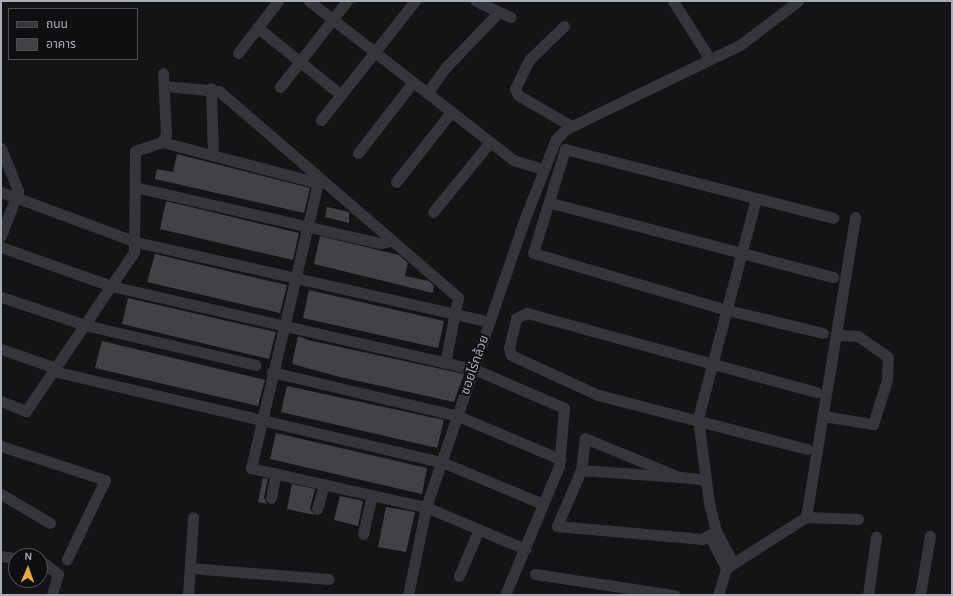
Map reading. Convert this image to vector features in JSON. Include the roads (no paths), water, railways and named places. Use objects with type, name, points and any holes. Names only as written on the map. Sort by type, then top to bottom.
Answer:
[{"type":"street","points":[[238,53],[257,26],[278,1]]},
{"type":"street","points":[[309,1],[514,160],[543,168]]},
{"type":"street","points":[[280,87],[347,1]]},
{"type":"street","points":[[321,120],[340,94],[415,1]]},
{"type":"street","points":[[476,1],[510,17]]},
{"type":"street","points":[[673,1],[710,59]]},
{"type":"street","points":[[564,26],[529,60],[515,89],[518,95],[571,126],[740,45],[798,1]]},
{"type":"street","points":[[427,93],[446,67],[498,12]]},
{"type":"street","points":[[257,26],[299,62],[340,94]]},
{"type":"street","points":[[162,142],[166,134],[164,73]]},
{"type":"street","points":[[358,153],[413,82]]},
{"type":"street","points":[[164,86],[211,88],[219,91],[317,180],[458,297],[456,314],[445,363]]},
{"type":"street","points":[[211,88],[213,155]]},
{"type":"street","points":[[396,182],[451,112]]},
{"type":"street","name":"ซอยไร่กล้วย","points":[[408,595],[426,507],[543,168],[556,139],[571,126]]},
{"type":"street","points":[[1,402],[26,411],[134,252],[136,242],[135,151],[162,142],[317,180]]},
{"type":"street","points":[[433,212],[490,142]]},
{"type":"street","points":[[1,148],[18,190],[1,236]]},
{"type":"street","points":[[823,333],[727,310],[533,253],[551,203],[565,149],[833,218]]},
{"type":"street","points":[[317,180],[305,226],[251,468],[426,507],[525,549]]},
{"type":"street","points":[[135,187],[380,243],[390,241]]},
{"type":"street","points":[[1,192],[136,242],[294,276],[481,320]]},
{"type":"street","points":[[729,565],[712,533],[704,479],[698,418],[756,199]]},
{"type":"street","points":[[551,203],[741,256],[833,277]]},
{"type":"street","points":[[806,517],[855,217]]},
{"type":"street","points":[[1,247],[111,286],[474,369],[564,408],[560,459],[525,549],[505,595]]},
{"type":"street","points":[[1,297],[85,325],[255,365]]},
{"type":"street","points":[[807,449],[698,418],[598,395],[511,355],[509,346],[516,318],[527,313],[816,392]]},
{"type":"street","points":[[823,416],[873,424],[887,380],[888,357],[858,336],[836,335]]},
{"type":"street","points":[[1,349],[55,369],[261,421],[442,462],[543,504]]},
{"type":"street","points":[[272,372],[458,416],[560,459]]},
{"type":"street","points":[[679,477],[585,438],[581,470],[558,526],[702,539],[712,533]]},
{"type":"street","points":[[1,446],[105,480],[67,559]]},
{"type":"street","points":[[581,470],[704,479]]},
{"type":"street","points":[[271,498],[276,474]]},
{"type":"street","points":[[317,509],[324,484]]},
{"type":"street","points":[[1,494],[50,523]]},
{"type":"street","points":[[363,534],[372,495]]},
{"type":"street","points":[[188,595],[193,517]]},
{"type":"street","points":[[718,595],[729,565],[806,517],[858,519]]},
{"type":"street","points":[[459,576],[479,529]]},
{"type":"street","points":[[868,595],[876,536]]},
{"type":"street","points":[[920,595],[930,536]]},
{"type":"street","points":[[48,566],[58,574],[52,595]]},
{"type":"street","points":[[190,568],[329,579]]},
{"type":"street","points":[[536,574],[674,595]]}]
